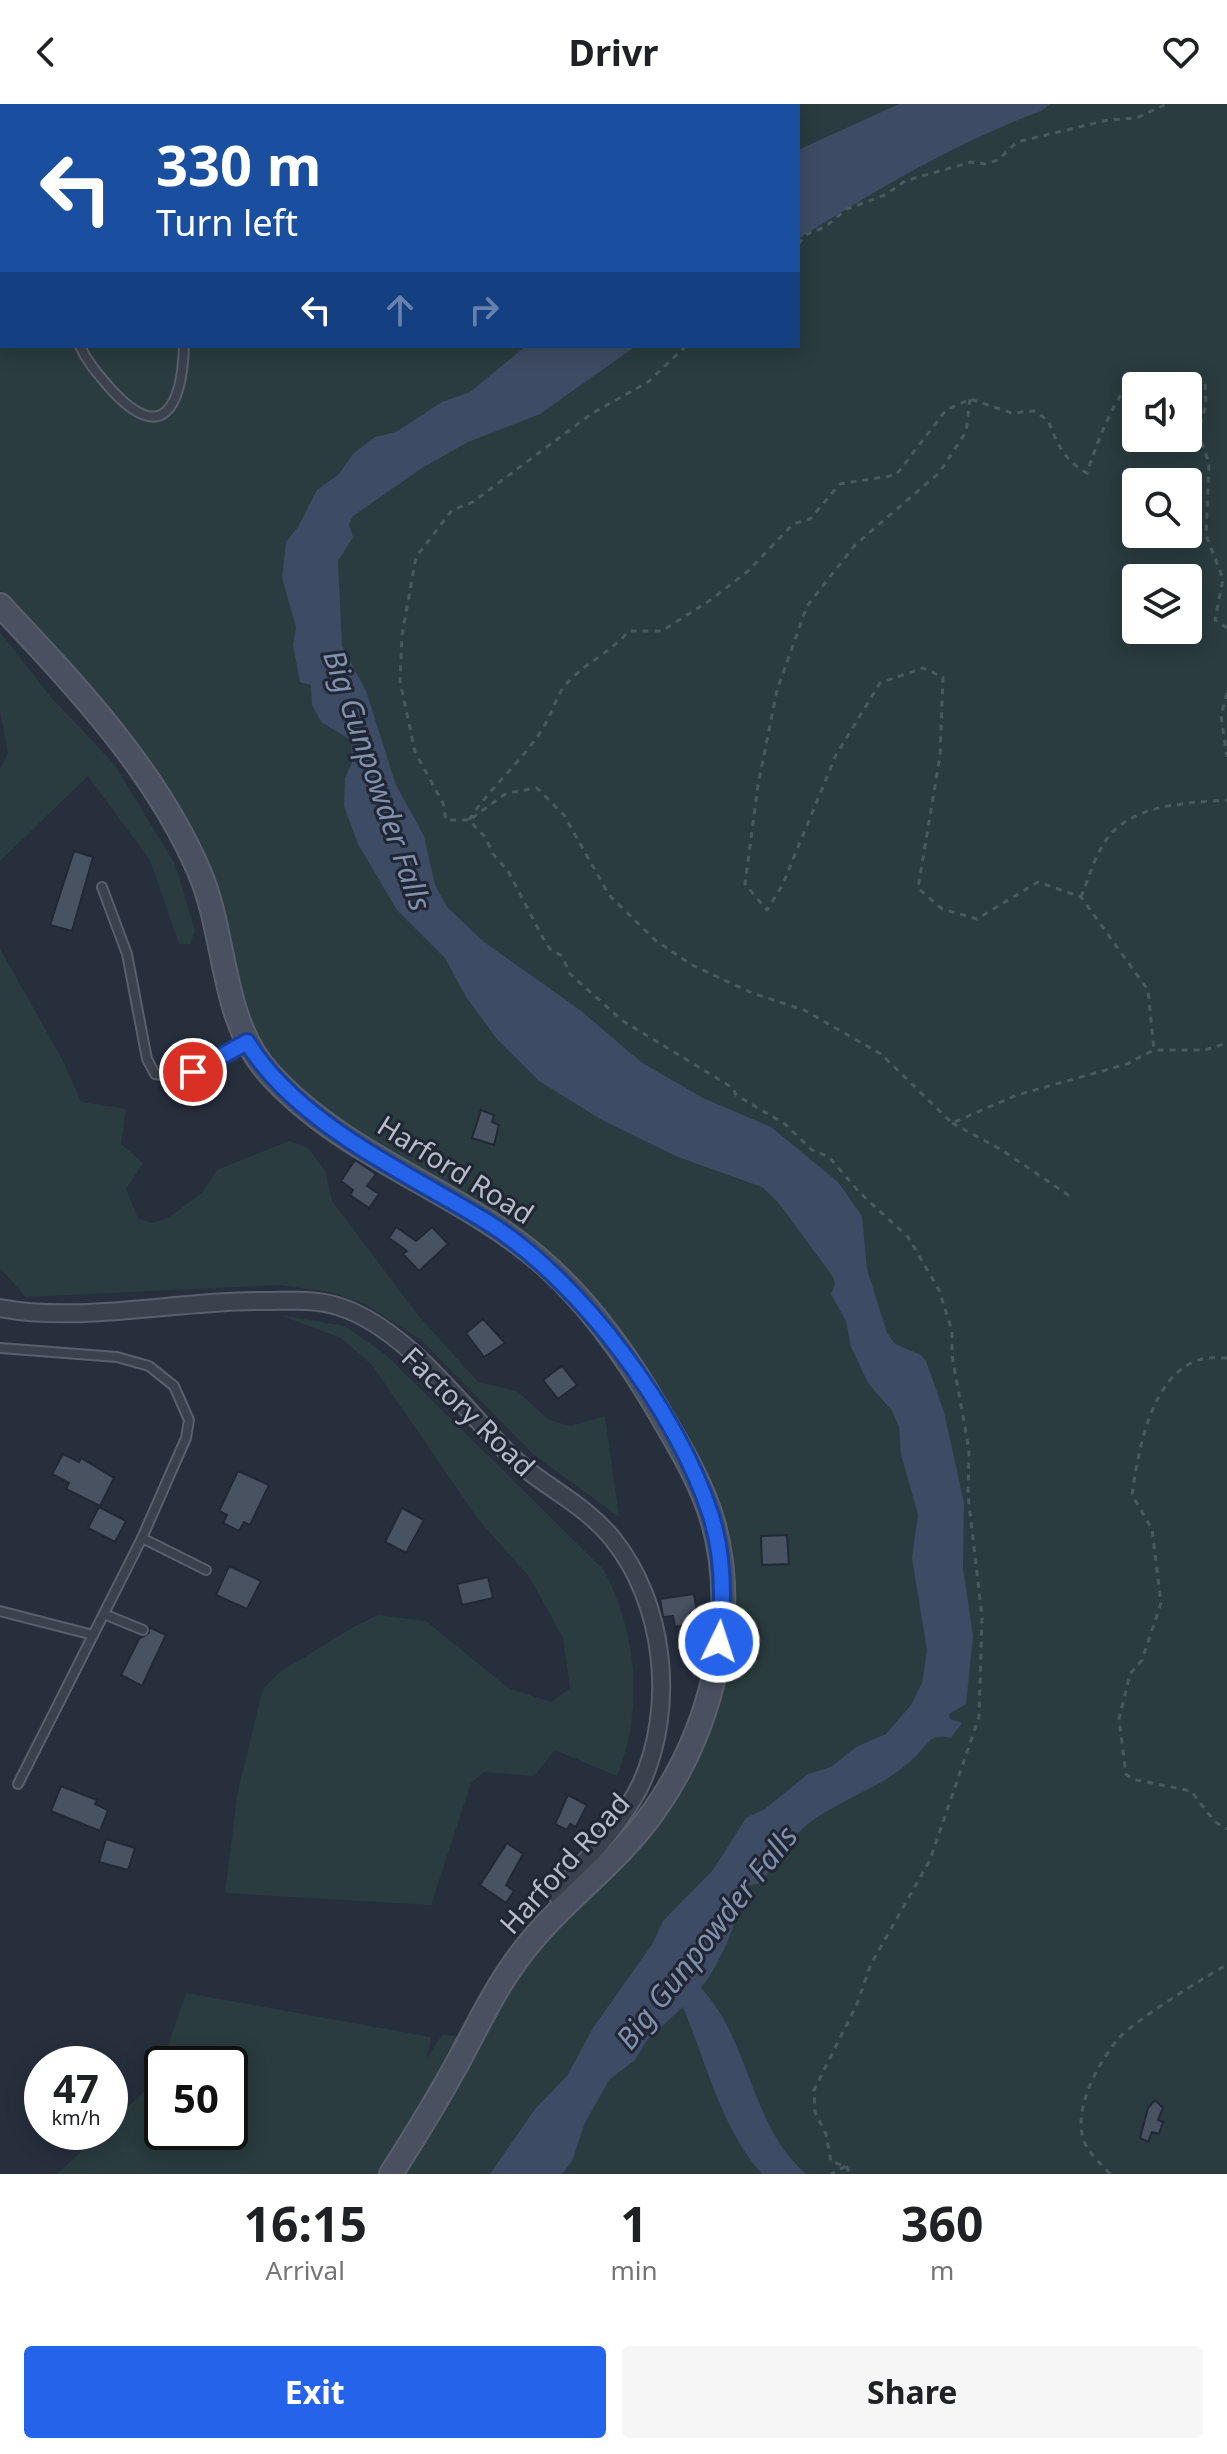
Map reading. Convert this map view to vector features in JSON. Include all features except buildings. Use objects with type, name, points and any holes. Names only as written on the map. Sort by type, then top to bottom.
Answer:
[{"type":"main road","name":"Harford Road","points":[[0,605],[103,719],[185,843],[208,894],[236,1014],[247,1042],[272,1076],[302,1103],[380,1157],[505,1234],[566,1285],[609,1334],[646,1389],[687,1460],[712,1517],[721,1572],[722,1621],[716,1664],[699,1727],[666,1793],[641,1828],[614,1860],[563,1907],[508,1972],[391,2174]]},
{"type":"street","name":"Factory Road","points":[[0,1308],[45,1313],[247,1300],[335,1305],[367,1320],[407,1349],[509,1454],[599,1523],[629,1563],[653,1620],[661,1678],[660,1704],[651,1758],[640,1784],[608,1833],[557,1894],[563,1907]]},
{"type":"lane","points":[[81,348],[87,361],[122,401],[141,414],[156,417],[169,411],[178,398],[183,382],[184,348]]},
{"type":"lane","points":[[102,887],[127,954],[147,1059],[155,1074],[179,1078],[247,1042]]},
{"type":"lane","points":[[0,1348],[135,1361],[165,1377],[174,1386],[189,1420],[186,1438],[142,1538],[18,1784]]},
{"type":"lane","points":[[142,1538],[206,1570]]},
{"type":"lane","points":[[0,1611],[93,1635]]},
{"type":"lane","points":[[104,1614],[143,1630]]},
{"type":"path","points":[[800,242],[847,209],[885,195],[905,181],[971,162],[985,164],[998,160],[1017,142],[1108,120],[1136,118],[1167,104]]},
{"type":"path","points":[[684,348],[648,382],[591,414],[473,502],[452,510],[416,557],[402,635],[400,681],[415,752],[443,803],[446,820],[469,820],[507,793],[537,788],[564,815],[609,895],[655,940],[692,965],[752,993],[804,1010],[881,1054],[952,1123],[1002,1150],[1071,1197]]},
{"type":"path","points":[[1202,381],[1205,382],[1206,405],[1202,418]]},
{"type":"path","points":[[469,820],[486,793],[510,771],[543,728],[565,685],[617,646],[629,631],[662,631],[712,599],[748,571],[793,524],[810,519],[840,484],[896,475],[946,410],[970,399],[1012,413],[1034,411],[1048,420],[1058,448],[1074,466],[1087,473],[1098,439],[1122,391]]},
{"type":"path","points":[[970,399],[966,432],[939,473],[855,545],[807,606],[777,690],[758,785],[745,884],[767,910],[782,886],[836,755],[880,683],[923,668],[943,677],[940,756],[918,888],[942,909],[977,919],[1038,882],[1081,897],[1148,990],[1154,1050]]},
{"type":"path","points":[[1202,443],[1209,463],[1206,535],[1223,579],[1215,620],[1227,628]]},
{"type":"path","points":[[1227,693],[1221,716],[1227,757]]},
{"type":"path","points":[[1081,897],[1104,843],[1134,816],[1178,804],[1227,800]]},
{"type":"path","points":[[469,820],[508,871],[543,938],[550,949],[562,956],[570,974],[623,1021],[733,1088],[736,1095],[785,1124],[812,1150],[829,1157],[916,1249],[939,1290],[952,1331],[952,1355],[969,1450],[968,1495],[982,1617],[979,1717],[930,1860],[871,1964],[857,2004],[814,2090],[815,2112],[832,2150],[831,2162],[846,2166],[850,2174]]},
{"type":"path","points":[[952,1123],[1017,1095],[1127,1064],[1154,1050],[1205,1050],[1227,1043]]},
{"type":"path","points":[[1227,1358],[1202,1359],[1184,1367],[1159,1397],[1145,1426],[1132,1495],[1152,1529],[1161,1603],[1142,1660],[1130,1674],[1119,1719],[1126,1774],[1132,1779],[1191,1791],[1215,1822],[1227,1829]]},
{"type":"path","points":[[1110,2174],[1088,2149],[1082,2133],[1087,2096],[1100,2067],[1127,2031],[1227,1965]]},
{"type":"path","points":[[831,2174],[846,2166]]},
{"type":"shaded area","points":[[800,104],[1227,104],[1227,2174],[57,2174],[83,2150],[128,2150],[128,2107],[144,2092],[144,2150],[248,2150],[248,2046],[168,2046],[186,1993],[431,2037],[427,2058],[442,2035],[481,2038],[518,1977],[545,1942],[632,1854],[726,1661],[694,1451],[502,1221],[337,1117],[275,1065],[250,1023],[213,880],[122,729],[77,672],[0,590],[0,348],[800,348]]},
{"type":"shaded area","points":[[0,632],[50,696],[114,764],[175,864],[195,931],[190,944],[179,944],[150,860],[88,776],[0,861],[0,769],[8,753],[0,711]]},
{"type":"shaded area","points":[[0,949],[62,1059],[81,1102],[126,1109],[121,1144],[143,1163],[126,1189],[138,1218],[152,1223],[168,1218],[202,1193],[217,1170],[289,1141],[308,1148],[325,1171],[332,1201],[417,1314],[478,1382],[517,1391],[549,1420],[570,1426],[605,1416],[619,1517],[533,1454],[421,1340],[365,1304],[330,1292],[279,1285],[26,1297],[0,1268]]},
{"type":"shaded area","points":[[280,1315],[345,1326],[386,1355],[604,1570],[624,1620],[633,1672],[633,1698],[626,1751],[617,1776],[555,1750],[534,1776],[484,1772],[471,1783],[431,1905],[225,1893],[238,1790],[263,1689],[280,1672],[352,1628],[378,1615],[426,1621],[508,1688],[551,1702],[570,1688],[563,1638],[530,1578],[478,1519],[372,1365],[341,1338]]},
{"type":"water","points":[[899,104],[1050,104],[916,169],[800,238],[800,149]]},
{"type":"water","name":"Big Gunpowder Falls","points":[[524,348],[633,348],[540,414],[468,442],[422,468],[353,516],[349,524],[353,537],[338,561],[342,646],[366,691],[396,785],[424,836],[435,885],[447,907],[484,942],[580,1010],[641,1062],[703,1098],[771,1127],[838,1182],[862,1216],[867,1269],[887,1333],[895,1344],[921,1355],[926,1361],[944,1412],[964,1503],[963,1568],[973,1636],[966,1704],[949,1714],[950,1719],[962,1723],[951,1738],[930,1740],[903,1768],[825,1812],[797,1834],[760,1883],[746,1886],[728,1939],[701,1988],[718,2009],[730,2032],[773,2131],[787,2154],[806,2174],[762,2174],[748,2155],[725,2115],[683,2007],[647,2040],[635,2060],[609,2080],[585,2123],[572,2161],[562,2174],[490,2174],[535,2109],[567,2076],[593,2028],[653,1943],[663,1921],[713,1870],[746,1818],[765,1809],[808,1774],[831,1767],[856,1747],[886,1734],[911,1705],[922,1683],[927,1650],[912,1558],[918,1515],[901,1454],[899,1427],[892,1411],[868,1383],[851,1347],[846,1321],[831,1294],[835,1284],[833,1277],[778,1202],[762,1187],[678,1157],[602,1120],[539,1081],[497,1039],[466,997],[445,958],[397,910],[358,844],[344,806],[345,778],[352,763],[351,740],[321,722],[312,705],[311,685],[300,682],[293,645],[296,627],[282,578],[286,542],[298,527],[317,490],[338,475],[353,454],[375,437],[396,432],[442,402],[470,392]]},
{"type":"route","points":[[193,1072],[247,1042],[272,1076],[302,1103],[390,1164],[505,1234],[539,1259],[579,1299],[609,1334],[646,1389],[687,1460],[706,1501],[719,1546],[722,1621],[719,1642]]}]
